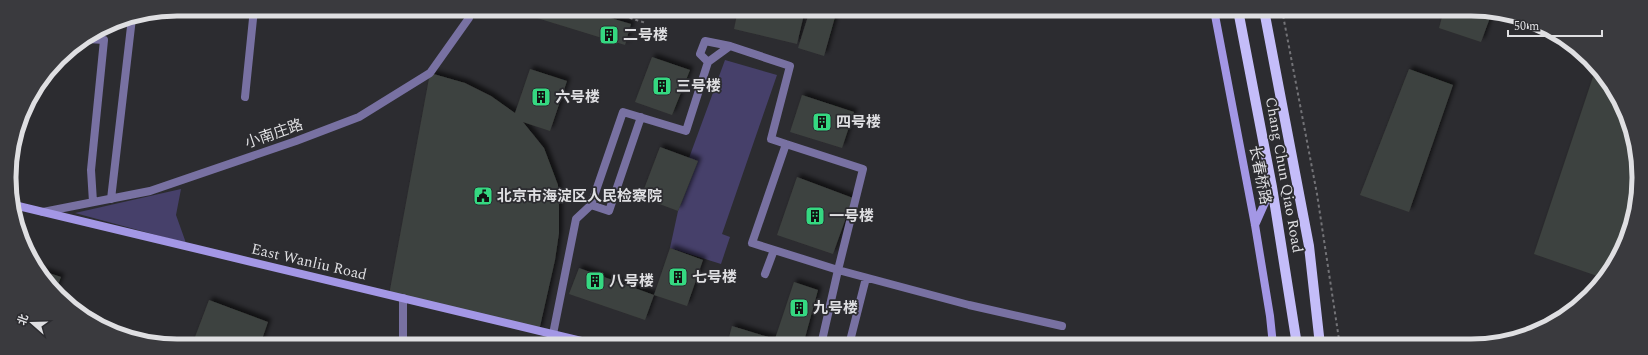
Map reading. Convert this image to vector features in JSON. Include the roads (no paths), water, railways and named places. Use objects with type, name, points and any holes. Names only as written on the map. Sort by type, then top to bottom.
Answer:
[{"type":"main road","name":"Chang Chun Qiao Road","points":[[1239,16],[1272,186],[1296,339]]},
{"type":"main road","name":"Chang Chun Qiao Road","points":[[1265,16],[1309,246],[1319,339]]},
{"type":"street","points":[[244,97],[253,16]]},
{"type":"street","name":"小南庄路","points":[[43,212],[150,191],[296,141],[359,117],[430,73],[469,16]]},
{"type":"street","name":"长春桥路","points":[[1215,16],[1255,225],[1273,339]]},
{"type":"street","points":[[111,199],[131,23]]},
{"type":"street","points":[[93,202],[91,170],[104,40],[94,39]]},
{"type":"street","points":[[708,62],[700,54],[705,40],[730,46],[790,66],[771,139],[863,169],[822,339]]},
{"type":"street","points":[[553,334],[576,219],[591,204],[623,112],[686,131],[708,62],[730,46]]},
{"type":"street","points":[[591,204],[609,211],[641,117]]},
{"type":"street","points":[[786,144],[752,243],[866,278],[969,305],[1062,326]]},
{"type":"street","points":[[1255,225],[1272,186]]},
{"type":"street","name":"East Wanliu Road","points":[[18,206],[573,339]]},
{"type":"street","points":[[765,274],[774,250]]},
{"type":"street","points":[[851,339],[866,278]]},
{"type":"street","points":[[403,298],[403,339]]},
{"type":"place","name":"二号楼","points":[[609,35]]},
{"type":"place","name":"三号楼","points":[[662,86]]},
{"type":"place","name":"六号楼","points":[[541,97]]},
{"type":"place","name":"四号楼","points":[[822,122]]},
{"type":"place","name":"北京市海淀区人民检察院","points":[[483,196]]},
{"type":"place","name":"一号楼","points":[[815,216]]},
{"type":"place","name":"七号楼","points":[[678,277]]},
{"type":"place","name":"八号楼","points":[[595,281]]},
{"type":"place","name":"九号楼","points":[[799,308]]}]
